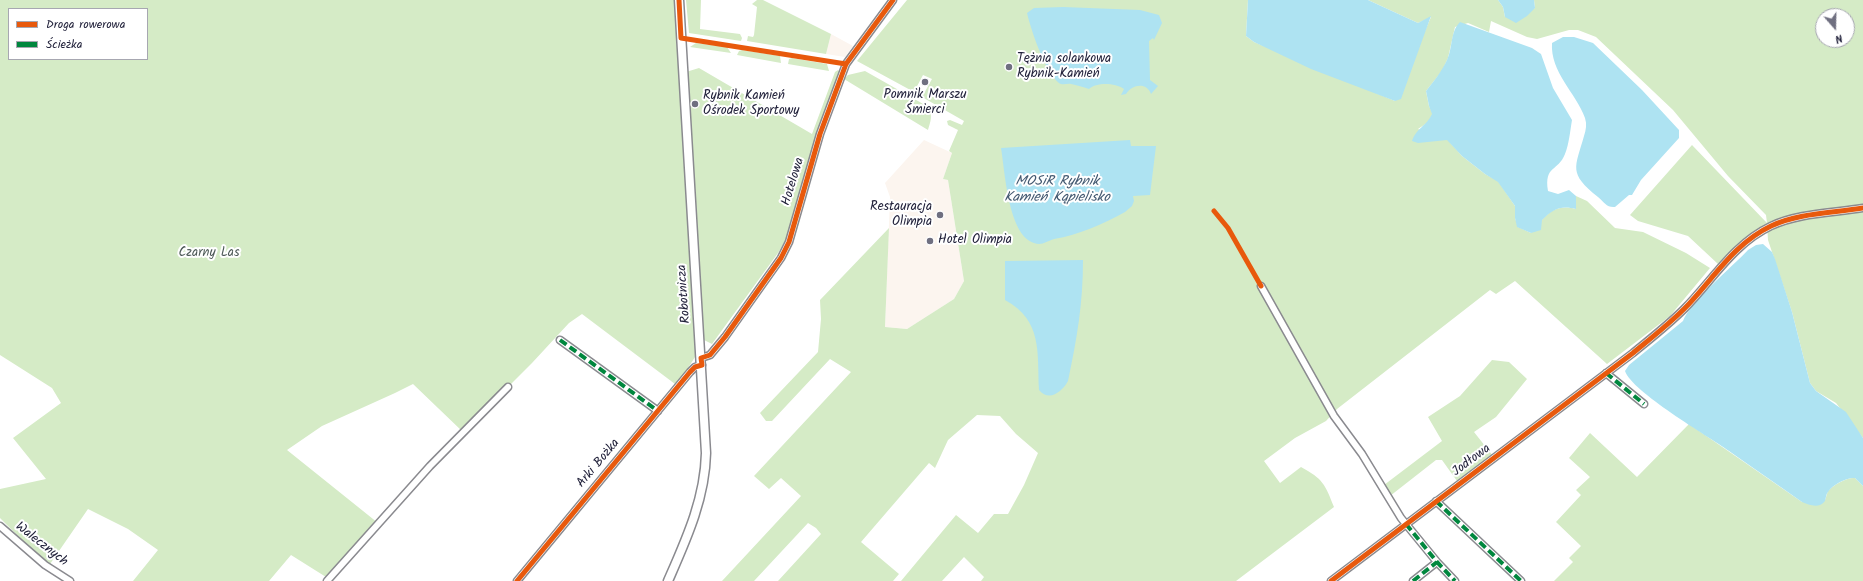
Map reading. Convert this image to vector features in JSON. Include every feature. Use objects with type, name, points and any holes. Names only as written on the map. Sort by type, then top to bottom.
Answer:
[{"type":"street","name":"Robotnicza","points":[[668,581],[695,516],[704,483],[706,448],[679,0]]},
{"type":"street","name":"Hotelowa","points":[[701,362],[720,343],[781,258],[788,242],[820,134],[846,64],[893,0]]},
{"type":"street","name":"Jodłowa","points":[[1331,581],[1606,372],[1626,359],[1678,314],[1732,255],[1758,234],[1772,225],[1786,221],[1863,208]]},
{"type":"street","points":[[1261,286],[1334,416],[1362,454],[1406,524],[1437,562],[1455,581]]},
{"type":"street","points":[[560,340],[658,411]]},
{"type":"street","name":"Arki Bożka","points":[[517,581],[658,411],[701,362]]},
{"type":"street","points":[[1606,372],[1644,404]]},
{"type":"street","points":[[327,581],[430,466],[508,387]]},
{"type":"street","points":[[1436,501],[1521,581]]},
{"type":"street","name":"Walecznych","points":[[0,526],[45,565],[70,581]]},
{"type":"street","points":[[1413,581],[1437,562]]},
{"type":"shaded area","points":[[831,34],[853,46],[845,57],[826,54]]},
{"type":"shaded area","name":"Hotel Olimpia","points":[[924,140],[952,153],[943,179],[948,180],[964,281],[954,299],[907,329],[885,327],[890,197],[885,183]]},
{"type":"green space","name":"Czarny Las","points":[[0,0],[676,0],[686,72],[699,68],[812,134],[835,72],[838,70],[840,72],[819,128],[788,236],[778,253],[712,344],[696,336],[695,357],[688,368],[688,371],[675,384],[582,314],[569,323],[532,363],[463,432],[413,384],[322,426],[287,450],[378,523],[326,577],[291,555],[269,581],[133,581],[158,550],[128,529],[88,509],[50,564],[40,558],[0,518],[0,489],[46,479],[13,438],[61,403],[52,388],[0,355]]},
{"type":"green space","points":[[686,0],[701,0],[700,29],[740,34],[742,38],[741,41],[689,33]]},
{"type":"green space","points":[[757,0],[763,0],[831,34],[826,54],[747,41],[748,36],[753,37],[754,35],[757,7],[752,4]]},
{"type":"green space","points":[[907,0],[1248,0],[1246,36],[1254,42],[1395,101],[1431,17],[1418,23],[1368,0],[1498,0],[1503,7],[1505,17],[1535,8],[1534,0],[1863,0],[1863,438],[1836,403],[1816,391],[1810,383],[1792,312],[1768,240],[1767,225],[1739,243],[1718,264],[1688,236],[1638,221],[1630,215],[1692,145],[1767,223],[1766,215],[1728,176],[1673,110],[1596,37],[1578,30],[1569,30],[1537,39],[1527,37],[1491,21],[1489,32],[1468,23],[1455,27],[1448,58],[1442,71],[1426,91],[1429,106],[1433,114],[1427,123],[1418,129],[1447,139],[1462,156],[1485,174],[1498,181],[1515,206],[1515,218],[1518,227],[1531,233],[1545,216],[1555,209],[1576,209],[1576,196],[1587,201],[1615,228],[1643,232],[1686,253],[1710,268],[1670,316],[1607,364],[1515,281],[1496,294],[1490,290],[1337,409],[1326,421],[1295,438],[1264,461],[1280,483],[1301,467],[1308,471],[1319,479],[1325,487],[1334,507],[1236,581],[981,581],[984,577],[964,557],[942,581],[901,581],[956,515],[978,533],[994,514],[1008,514],[1024,485],[1038,453],[1016,434],[1000,416],[977,415],[948,440],[935,468],[929,463],[861,542],[899,574],[893,581],[778,581],[821,534],[816,528],[808,523],[754,581],[722,581],[801,496],[781,478],[769,489],[754,476],[851,372],[830,359],[772,421],[766,421],[760,413],[818,352],[821,319],[820,300],[889,228],[885,327],[907,329],[954,299],[964,281],[948,180],[943,179],[952,153],[949,151],[958,130],[948,125],[947,121],[950,120],[962,125],[964,121],[922,97],[932,79],[923,75],[914,92],[857,61]]},
{"type":"green space","points":[[696,43],[727,47],[731,53],[690,47]]},
{"type":"green space","points":[[742,50],[780,56],[781,63],[737,55],[739,51]]},
{"type":"green space","points":[[792,58],[827,64],[829,71],[788,64],[789,59]]},
{"type":"green space","points":[[865,71],[925,105],[931,114],[928,130],[844,79],[848,75]]},
{"type":"green space","points":[[1492,360],[1509,362],[1527,379],[1496,417],[1474,432],[1493,456],[1457,481],[1442,460],[1436,460],[1390,496],[1384,485],[1442,441],[1428,417],[1460,396]]},
{"type":"green space","points":[[1689,424],[1802,502],[1825,500],[1828,491],[1833,486],[1844,480],[1855,478],[1863,486],[1863,581],[1554,581],[1573,562],[1569,558],[1581,546],[1556,522],[1581,495],[1576,490],[1590,477],[1569,458],[1590,433],[1637,477]]},
{"type":"water","points":[[1248,0],[1368,0],[1418,23],[1431,16],[1401,99],[1395,101],[1311,69],[1254,42],[1246,36]]},
{"type":"water","points":[[1498,0],[1534,0],[1535,8],[1527,16],[1516,23],[1505,17],[1503,7]]},
{"type":"water","points":[[1063,7],[1140,10],[1159,15],[1162,23],[1154,40],[1153,38],[1149,41],[1150,80],[1158,86],[1151,94],[1149,90],[1143,86],[1135,86],[1126,94],[1121,95],[1124,89],[1116,85],[1101,84],[1089,89],[1073,84],[1059,83],[1054,78],[1044,60],[1035,40],[1027,13],[1034,8]]},
{"type":"water","points":[[1460,22],[1532,48],[1541,54],[1553,88],[1572,120],[1565,154],[1559,164],[1550,173],[1547,183],[1548,191],[1558,194],[1569,190],[1576,196],[1576,209],[1566,207],[1550,213],[1542,220],[1541,230],[1531,233],[1517,227],[1515,206],[1498,182],[1462,156],[1447,140],[1418,143],[1412,141],[1416,133],[1427,122],[1432,114],[1426,91],[1445,64],[1449,55],[1453,35]]},
{"type":"water","points":[[1563,37],[1574,37],[1593,43],[1642,90],[1679,130],[1679,138],[1641,180],[1632,195],[1629,195],[1615,207],[1610,207],[1588,189],[1578,176],[1576,170],[1586,122],[1581,109],[1559,73],[1552,54],[1552,43]]},
{"type":"water","name":"MOSiR Rybnik Kamień Kąpielisko","points":[[1130,140],[1131,146],[1156,146],[1150,195],[1133,196],[1134,201],[1132,206],[1125,212],[1082,232],[1040,244],[1034,243],[1025,238],[1018,228],[1009,201],[1001,148]]},
{"type":"water","points":[[1763,244],[1772,252],[1775,259],[1792,312],[1810,383],[1816,391],[1846,412],[1863,438],[1863,486],[1855,478],[1844,480],[1830,489],[1825,501],[1817,506],[1802,502],[1655,402],[1631,380],[1625,371],[1629,365],[1683,321],[1687,313],[1702,295],[1748,250],[1756,245]]},
{"type":"water","points":[[1083,260],[1079,321],[1068,381],[1059,392],[1051,395],[1043,394],[1039,390],[1036,339],[1032,328],[1017,308],[1005,300],[1005,261]]},
{"type":"marked path","points":[[560,340],[658,411]]},
{"type":"marked path","points":[[1606,373],[1644,404]]},
{"type":"marked path","points":[[1436,501],[1521,581]]},
{"type":"marked path","points":[[1406,524],[1437,562],[1455,581]]},
{"type":"marked path","points":[[1413,581],[1437,562]]},
{"type":"cycle path","points":[[679,0],[681,38],[846,64]]},
{"type":"cycle path","points":[[517,581],[690,372],[695,367],[702,365],[701,358],[710,355],[725,337],[781,258],[789,242],[820,134],[846,64],[893,0]]},
{"type":"cycle path","points":[[1331,581],[1659,332],[1678,315],[1734,253],[1745,243],[1771,226],[1793,218],[1863,208]]},
{"type":"cycle path","points":[[1214,211],[1228,228],[1261,286]]},
{"type":"place","name":"Tężnia solankowa Rybnik-Kamień","points":[[1009,67]]},
{"type":"place","name":"Pomnik Marszu Śmierci","points":[[925,82]]},
{"type":"place","name":"Rybnik Kamień Ośrodek Sportowy","points":[[695,104]]},
{"type":"place","name":"Restauracja Olimpia","points":[[940,215]]},
{"type":"place","name":"Hotel Olimpia","points":[[930,241]]}]
